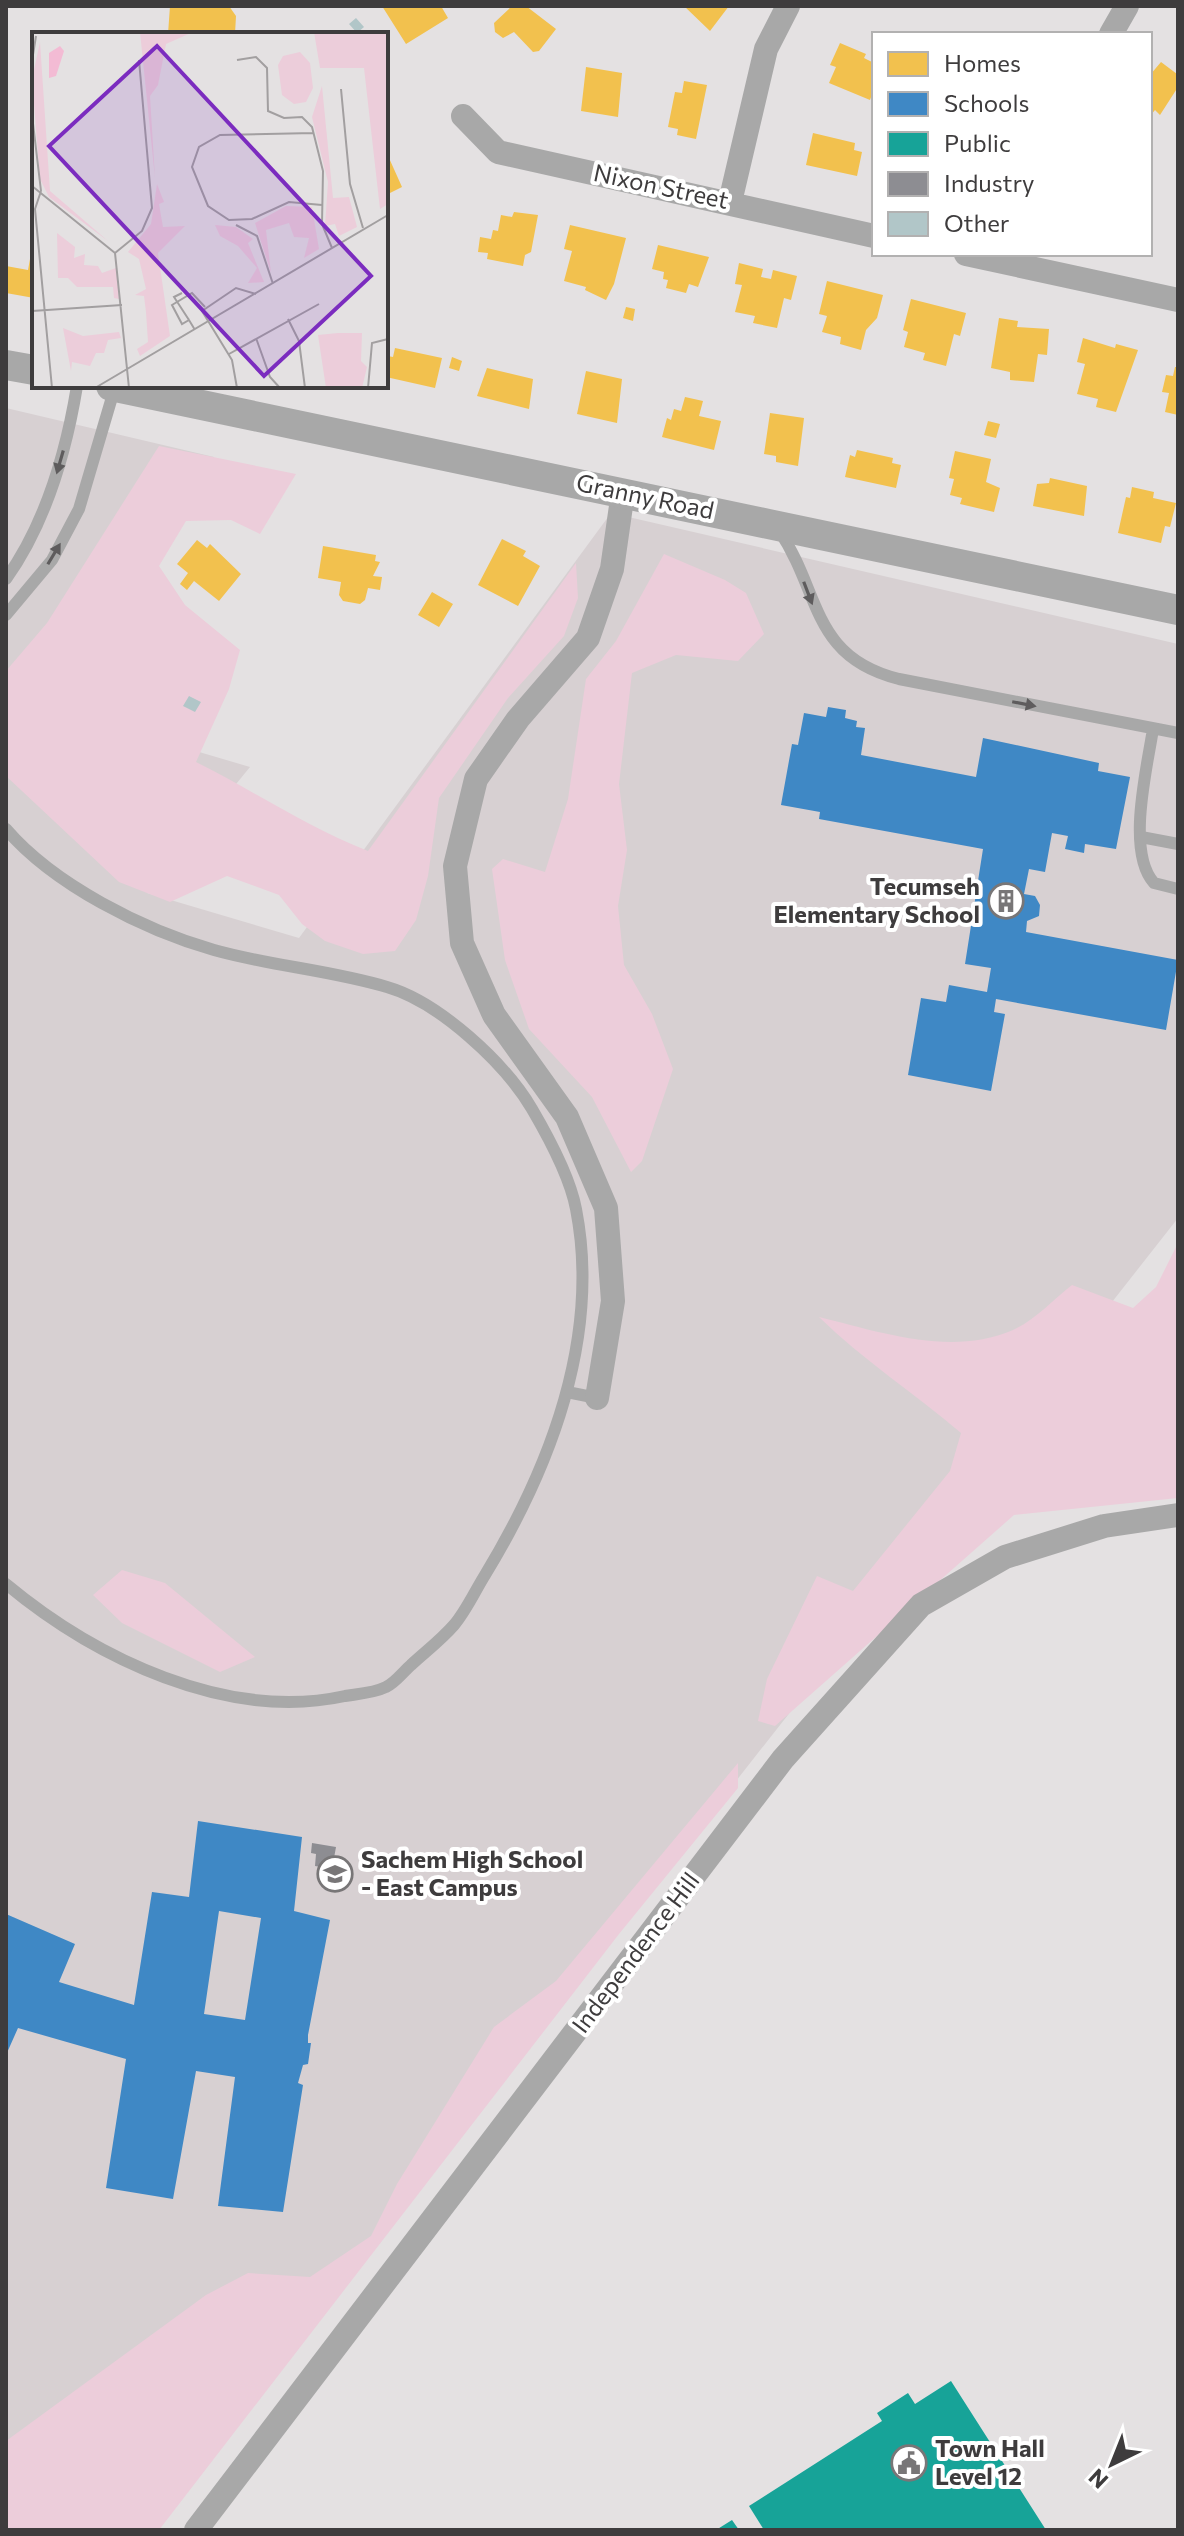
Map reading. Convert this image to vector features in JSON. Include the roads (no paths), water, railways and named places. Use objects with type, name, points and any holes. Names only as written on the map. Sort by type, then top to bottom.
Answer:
[{"type":"street","points":[[730,202],[766,49],[788,6]]},
{"type":"street","points":[[1112,32],[1127,6]]},
{"type":"street","name":"Nixon Street","points":[[463,116],[498,152],[872,236]]},
{"type":"street","points":[[986,256],[1027,260],[1178,300]]},
{"type":"street","points":[[6,365],[32,370]]},
{"type":"street","name":"Granny Road","points":[[123,388],[1178,610]]},
{"type":"street","points":[[597,1398],[613,1301],[606,1208],[567,1117],[494,1015],[462,943],[455,866],[476,779],[518,719],[588,638],[612,569],[623,492]]},
{"type":"street","name":"Independence Hill","points":[[196,2530],[783,1759],[921,1605],[1005,1557],[1104,1526],[1178,1515]]},
{"type":"lane","points":[[6,579],[28,543],[52,490],[70,429],[77,388]]},
{"type":"lane","points":[[6,615],[52,560],[79,509],[112,388]]},
{"type":"lane","points":[[774,523],[787,543],[823,626],[837,644],[869,670],[899,679],[1178,733]]},
{"type":"lane","points":[[1153,729],[1143,789],[1141,865],[1154,883],[1178,889]]},
{"type":"lane","points":[[6,829],[77,888],[157,931],[216,951],[391,988],[433,1010],[491,1055],[531,1106],[576,1205],[581,1256],[580,1307],[567,1392],[553,1443],[505,1542],[455,1624],[387,1687],[308,1705],[229,1699],[121,1660],[39,1611],[6,1584]]},
{"type":"lane","points":[[1141,837],[1178,844]]},
{"type":"lane","points":[[567,1392],[597,1398]]},
{"type":"place","name":"Tecumseh Elementary School","points":[[1006,901]]},
{"type":"place","name":"Sachem High School - East Campus","points":[[335,1874]]},
{"type":"place","name":"Town Hall Level 12","points":[[909,2463]]}]
